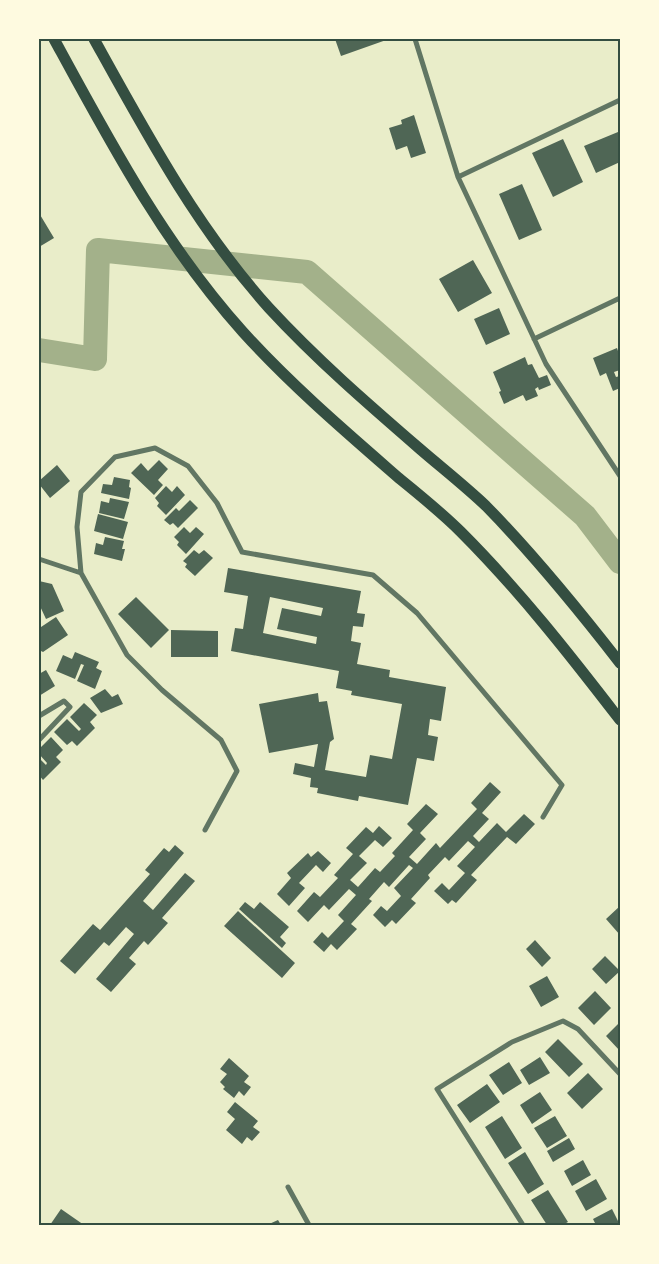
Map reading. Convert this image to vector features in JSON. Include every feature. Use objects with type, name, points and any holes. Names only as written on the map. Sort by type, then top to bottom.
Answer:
[{"type":"highway","points":[[54,39],[110,141],[156,219],[200,280],[243,331],[292,382],[460,531],[501,574],[558,640],[620,720]]},
{"type":"highway","points":[[94,39],[140,123],[185,199],[228,258],[264,302],[317,357],[485,506],[585,618],[620,663]]},
{"type":"street","points":[[415,39],[458,177],[546,364],[620,476]]},
{"type":"street","points":[[458,177],[620,100]]},
{"type":"street","points":[[534,339],[620,298]]},
{"type":"street","points":[[205,830],[237,771],[221,740],[162,690],[127,655],[82,573],[78,527],[81,492],[115,458],[155,448],[188,466],[217,503],[242,552],[373,575],[417,613],[562,785],[543,817]]},
{"type":"street","points":[[39,559],[82,573]]},
{"type":"street","points":[[39,716],[64,701],[70,707],[39,740]]},
{"type":"street","points":[[523,1225],[437,1089],[512,1042],[564,1022],[578,1029],[620,1074]]},
{"type":"street","points":[[288,1187],[309,1225]]},
{"type":"building","points":[[335,39],[389,39],[341,56]]},
{"type":"building","points":[[414,115],[426,153],[411,158],[407,146],[396,150],[389,128],[402,124],[401,120]]},
{"type":"building","points":[[618,132],[620,138],[620,162],[596,173],[584,146]]},
{"type":"building","points":[[563,139],[583,182],[553,197],[532,153]]},
{"type":"building","points":[[522,184],[542,230],[519,240],[499,194]]},
{"type":"building","points":[[39,213],[54,238],[39,247]]},
{"type":"building","points":[[473,260],[492,293],[458,312],[439,279]]},
{"type":"building","points":[[499,308],[510,334],[486,345],[474,319]]},
{"type":"building","points":[[617,348],[620,357],[620,370],[614,372],[616,377],[620,376],[620,388],[613,391],[606,373],[600,376],[593,358]]},
{"type":"building","points":[[525,357],[528,365],[532,364],[539,378],[547,375],[551,385],[539,390],[538,387],[535,389],[538,396],[526,401],[523,395],[504,404],[493,372]]},
{"type":"building","points":[[159,460],[168,469],[158,480],[163,485],[154,495],[131,473],[141,463],[148,471]]},
{"type":"building","points":[[57,465],[70,481],[50,498],[39,484],[39,481]]},
{"type":"building","points":[[114,477],[130,480],[129,499],[101,493],[103,484],[112,485]]},
{"type":"building","points":[[166,486],[172,492],[177,486],[185,495],[166,515],[157,506],[159,503],[155,498]]},
{"type":"building","points":[[110,498],[129,502],[124,519],[99,513],[101,501],[109,503]]},
{"type":"building","points":[[190,500],[198,508],[178,528],[173,523],[170,525],[164,520],[176,508],[179,511]]},
{"type":"building","points":[[98,514],[128,522],[123,539],[94,531]]},
{"type":"building","points":[[184,527],[190,533],[196,527],[204,534],[186,554],[177,545],[179,542],[174,537]]},
{"type":"building","points":[[105,537],[124,541],[122,549],[125,549],[122,561],[94,554],[96,543],[103,545]]},
{"type":"building","points":[[194,550],[199,554],[204,550],[213,558],[195,576],[185,567],[187,564],[183,561]]},
{"type":"building","points":[[228,568],[361,591],[357,613],[365,614],[363,627],[353,626],[351,641],[361,643],[357,664],[390,670],[389,677],[446,687],[441,721],[430,719],[428,735],[438,737],[434,761],[417,758],[408,805],[359,796],[358,801],[317,793],[318,788],[310,787],[311,778],[293,774],[295,763],[314,767],[318,744],[269,753],[259,704],[318,693],[319,702],[327,701],[334,739],[330,742],[325,770],[366,777],[370,755],[392,759],[402,704],[351,695],[352,691],[336,688],[339,671],[231,651],[235,628],[243,629],[248,596],[224,592]],"holes":[[[270,597],[323,608],[321,616],[282,608],[277,629],[317,637],[316,644],[263,633]]]},
{"type":"building","points":[[39,581],[52,584],[64,611],[46,619],[39,604]]},
{"type":"building","points":[[136,597],[169,630],[151,648],[118,614]]},
{"type":"building","points":[[56,617],[68,635],[43,652],[39,650],[39,627]]},
{"type":"building","points":[[171,630],[218,631],[218,657],[171,657]]},
{"type":"building","points":[[75,652],[99,662],[96,668],[102,671],[95,689],[77,681],[84,665],[81,664],[75,679],[56,671],[63,655],[72,659]]},
{"type":"building","points":[[46,670],[55,686],[39,696],[39,674]]},
{"type":"building","points":[[105,689],[112,697],[118,694],[123,704],[101,713],[90,698]]},
{"type":"building","points":[[84,703],[97,715],[90,722],[95,728],[77,746],[72,741],[67,745],[54,732],[67,719],[79,731],[81,729],[70,717]]},
{"type":"building","points":[[51,737],[63,750],[56,757],[61,762],[43,780],[39,775],[39,758],[46,765],[47,763],[39,754],[39,749]]},
{"type":"building","points":[[490,782],[501,792],[482,813],[489,819],[473,836],[479,842],[497,823],[506,832],[524,814],[535,824],[516,844],[507,837],[471,875],[477,880],[456,903],[452,900],[448,904],[434,891],[442,883],[449,890],[465,873],[457,866],[475,847],[468,841],[449,861],[445,857],[428,875],[430,878],[411,899],[416,903],[396,924],[392,920],[385,927],[373,915],[381,906],[387,911],[401,896],[394,888],[413,868],[409,865],[389,887],[384,882],[369,899],[372,901],[351,924],[357,929],[337,950],[331,944],[324,952],[313,942],[322,932],[328,938],[344,921],[338,915],[356,895],[349,889],[329,910],[324,905],[308,922],[297,911],[314,892],[320,897],[338,878],[334,875],[353,854],[346,848],[366,827],[373,833],[379,826],[392,838],[383,847],[375,840],[359,856],[367,863],[350,880],[358,887],[375,868],[380,872],[395,856],[392,853],[413,830],[407,824],[426,804],[438,814],[420,833],[426,839],[409,857],[417,864],[436,843],[440,848],[477,809],[471,803]]},
{"type":"building","points":[[175,845],[184,853],[143,901],[153,910],[185,873],[195,881],[162,918],[168,923],[148,945],[144,941],[129,958],[136,964],[111,992],[96,979],[134,934],[126,927],[109,946],[104,942],[75,974],[60,961],[93,924],[100,930],[150,874],[145,870],[164,848],[169,852]]},
{"type":"building","points":[[318,851],[331,863],[323,872],[316,865],[299,883],[305,888],[289,906],[277,894],[291,878],[287,873],[308,853],[311,857]]},
{"type":"building","points":[[245,902],[254,909],[260,902],[289,927],[280,937],[286,943],[282,948],[239,909]]},
{"type":"building","points":[[620,906],[620,935],[606,919]]},
{"type":"building","points":[[238,911],[295,963],[282,978],[224,926]]},
{"type":"building","points":[[535,940],[551,958],[542,967],[526,949]]},
{"type":"building","points":[[605,956],[620,971],[606,984],[592,969]]},
{"type":"building","points":[[547,976],[559,997],[541,1007],[529,986]]},
{"type":"building","points":[[595,991],[611,1008],[594,1025],[578,1008]]},
{"type":"building","points":[[620,1022],[620,1051],[606,1036]]},
{"type":"building","points":[[558,1039],[583,1064],[569,1077],[545,1052]]},
{"type":"building","points":[[540,1057],[550,1073],[529,1085],[520,1070]]},
{"type":"building","points":[[229,1058],[249,1076],[244,1082],[251,1087],[244,1096],[239,1091],[234,1098],[223,1089],[225,1087],[220,1082],[227,1074],[220,1069]]},
{"type":"building","points":[[509,1062],[522,1083],[503,1095],[489,1075]]},
{"type":"building","points":[[588,1073],[603,1089],[582,1109],[567,1093]]},
{"type":"building","points":[[487,1084],[500,1102],[470,1123],[457,1105]]},
{"type":"building","points":[[540,1092],[552,1110],[532,1124],[520,1105]]},
{"type":"building","points":[[235,1102],[258,1121],[253,1127],[260,1132],[252,1141],[247,1137],[242,1144],[226,1130],[235,1119],[227,1112]]},
{"type":"building","points":[[502,1116],[522,1148],[505,1159],[485,1127]]},
{"type":"building","points":[[555,1116],[567,1136],[547,1148],[534,1128]]},
{"type":"building","points":[[569,1138],[575,1149],[553,1162],[547,1151]]},
{"type":"building","points":[[525,1152],[544,1184],[528,1194],[508,1163]]},
{"type":"building","points":[[583,1160],[591,1175],[572,1186],[564,1171]]},
{"type":"building","points":[[596,1179],[607,1199],[586,1211],[575,1191]]},
{"type":"building","points":[[548,1190],[568,1222],[562,1225],[547,1225],[531,1200]]},
{"type":"building","points":[[61,1209],[84,1225],[50,1225]]},
{"type":"building","points":[[612,1209],[620,1225],[596,1225],[593,1219]]},
{"type":"building","points":[[278,1220],[281,1225],[267,1225]]},
{"type":"waterway","points":[[39,350],[95,359],[98,250],[307,272],[585,516],[620,562]]}]
